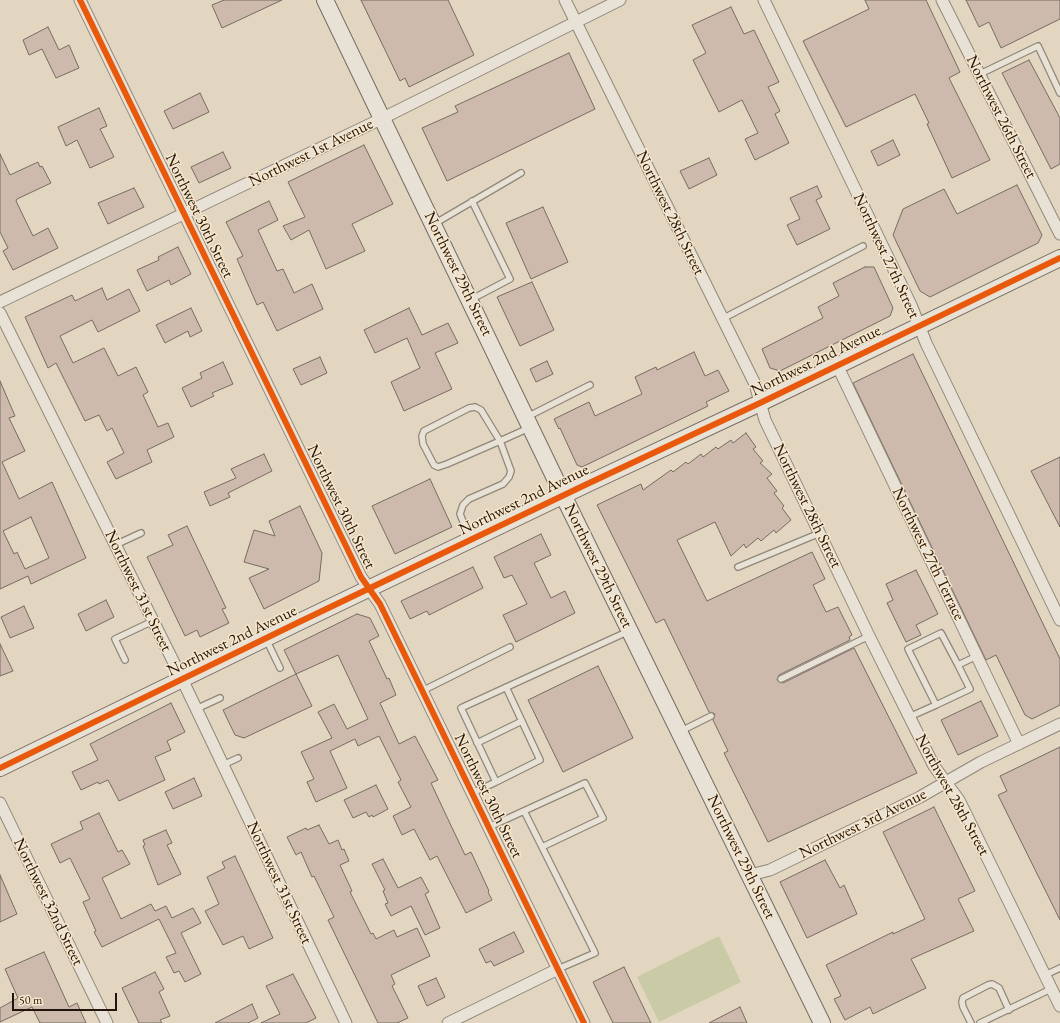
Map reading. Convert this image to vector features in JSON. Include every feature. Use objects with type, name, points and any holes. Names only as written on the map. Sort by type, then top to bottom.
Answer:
[{"type":"street","name":"Northwest 30th Street","points":[[80,0],[361,577],[380,604],[584,1023]]},
{"type":"street","name":"Northwest 29th Street","points":[[325,0],[563,495],[822,1023]]},
{"type":"street","name":"Northwest 28th Street","points":[[565,0],[755,384],[765,420],[869,636],[934,766],[959,800],[1060,1006]]},
{"type":"street","name":"Northwest 1st Avenue","points":[[0,302],[383,118],[620,0]]},
{"type":"street","name":"Northwest 27th Street","points":[[764,0],[1060,620]]},
{"type":"street","name":"Northwest 26th Street","points":[[942,0],[1060,234]]},
{"type":"street","name":"Northwest 2nd Avenue","points":[[0,768],[265,638],[471,541],[563,495],[760,403],[1060,258]]},
{"type":"street","name":"Northwest 31st Street","points":[[0,313],[182,679],[346,1023]]},
{"type":"street","name":"Northwest 27th Terrace","points":[[837,365],[1019,744]]},
{"type":"street","name":"Northwest 3rd Avenue","points":[[750,876],[770,870],[920,798],[946,782],[1060,724]]},
{"type":"street","name":"Northwest 32nd Street","points":[[0,803],[107,1023]]},
{"type":"street","points":[[448,1023],[558,969]]},
{"type":"lane","points":[[980,74],[1038,46],[1060,92]]},
{"type":"lane","points":[[434,224],[521,173]]},
{"type":"lane","points":[[470,300],[510,279],[472,201]]},
{"type":"lane","points":[[722,319],[863,246]]},
{"type":"lane","points":[[471,541],[460,514],[463,505],[469,499],[503,484],[509,477],[511,471],[500,441],[481,410],[476,407],[469,408],[424,431],[422,436],[428,456],[434,465],[438,466],[500,441],[590,385]]},
{"type":"lane","points":[[115,545],[141,533]]},
{"type":"lane","points":[[738,567],[820,534]]},
{"type":"lane","points":[[125,660],[115,639],[153,621]]},
{"type":"lane","points":[[496,782],[461,708],[630,631]]},
{"type":"lane","points":[[909,717],[936,705],[970,689],[941,633],[908,649],[936,705]]},
{"type":"lane","points":[[781,679],[869,636]]},
{"type":"lane","points":[[265,638],[280,668]]},
{"type":"lane","points":[[422,691],[510,647]]},
{"type":"lane","points":[[958,665],[977,656]]},
{"type":"lane","points":[[472,792],[540,760],[506,687]]},
{"type":"lane","points":[[196,709],[220,698]]},
{"type":"lane","points":[[680,732],[711,716]]},
{"type":"lane","points":[[477,743],[522,721]]},
{"type":"lane","points":[[223,765],[238,758]]},
{"type":"lane","points":[[489,828],[585,783],[602,818],[542,847]]},
{"type":"lane","points":[[524,811],[595,953],[558,969]]},
{"type":"lane","points":[[1045,975],[1060,968]]},
{"type":"lane","points":[[970,1023],[962,1002],[963,998],[988,985],[992,984],[999,988],[1009,1010]]},
{"type":"lane","points":[[980,1023],[1052,989]]},
{"type":"green space","points":[[719,936],[741,982],[659,1022],[637,977]]},
{"type":"building","points":[[224,0],[282,0],[222,28],[212,5]]},
{"type":"building","points":[[361,0],[448,0],[474,55],[409,87],[405,78],[400,81]]},
{"type":"building","points":[[865,0],[926,0],[960,72],[949,78],[990,160],[952,178],[915,94],[846,127],[803,41],[869,9]]},
{"type":"building","points":[[966,0],[1060,0],[1060,19],[1001,48],[989,22],[979,27]]},
{"type":"building","points":[[731,7],[744,34],[754,30],[779,82],[768,87],[780,111],[775,114],[789,143],[755,160],[745,139],[758,133],[742,100],[719,112],[693,60],[706,53],[692,25]]},
{"type":"building","points":[[48,27],[59,50],[69,45],[79,68],[56,78],[42,49],[29,55],[23,40]]},
{"type":"building","points":[[569,53],[595,109],[447,181],[422,128],[458,112],[455,106]]},
{"type":"building","points":[[1029,60],[1060,118],[1060,164],[1051,169],[1002,73]]},
{"type":"building","points":[[200,93],[209,112],[173,129],[164,111]]},
{"type":"building","points":[[99,108],[107,126],[100,129],[114,157],[90,168],[77,140],[66,146],[58,127]]},
{"type":"building","points":[[893,140],[900,155],[878,166],[871,151]]},
{"type":"building","points":[[364,145],[393,204],[352,224],[365,251],[326,269],[309,230],[291,240],[283,226],[305,217],[288,182]]},
{"type":"building","points":[[223,152],[231,168],[199,183],[191,167]]},
{"type":"building","points":[[0,154],[10,175],[38,162],[40,167],[42,166],[51,183],[17,199],[16,201],[33,236],[48,228],[58,248],[13,270],[3,251],[8,248],[0,232]]},
{"type":"building","points":[[709,158],[717,175],[689,189],[680,171]]},
{"type":"building","points":[[1017,185],[1042,235],[1038,243],[930,297],[920,291],[893,235],[903,209],[944,189],[957,214]]},
{"type":"building","points":[[817,186],[822,197],[816,200],[830,229],[797,245],[787,225],[800,219],[790,198]]},
{"type":"building","points":[[134,188],[144,207],[108,224],[98,203]]},
{"type":"building","points":[[269,201],[278,220],[258,230],[277,271],[283,269],[294,293],[312,284],[323,309],[277,331],[263,302],[257,305],[237,259],[243,256],[226,222]]},
{"type":"building","points":[[543,207],[568,262],[531,279],[506,223]]},
{"type":"building","points":[[178,247],[191,274],[171,285],[169,280],[147,291],[137,270],[159,260],[158,257]]},
{"type":"building","points":[[865,267],[874,267],[893,308],[890,316],[780,371],[770,368],[762,349],[823,318],[818,307],[839,296],[833,283]]},
{"type":"building","points":[[532,282],[554,330],[520,346],[497,297]]},
{"type":"building","points":[[102,288],[107,300],[129,289],[140,311],[98,332],[92,320],[60,336],[73,363],[104,348],[118,376],[136,367],[148,392],[143,395],[158,427],[168,423],[174,437],[147,450],[152,462],[116,479],[107,462],[124,453],[112,428],[107,431],[99,415],[85,421],[56,363],[48,368],[25,317],[72,295],[75,301]]},
{"type":"building","points":[[191,308],[202,331],[190,337],[188,331],[165,343],[156,325]]},
{"type":"building","points":[[409,308],[422,335],[448,323],[458,343],[435,353],[452,389],[404,411],[391,382],[420,368],[407,338],[375,353],[364,330]]},
{"type":"building","points":[[694,352],[705,376],[718,370],[729,391],[706,402],[708,406],[582,467],[577,465],[560,428],[559,429],[554,419],[589,402],[595,416],[642,394],[635,377],[656,367],[657,370]]},
{"type":"building","points":[[913,354],[1060,659],[1060,705],[1032,719],[1025,715],[996,655],[986,660],[853,383]]},
{"type":"building","points":[[320,357],[327,373],[301,385],[293,369]]},
{"type":"building","points":[[547,361],[553,374],[536,382],[530,369]]},
{"type":"building","points":[[223,362],[233,384],[212,393],[214,396],[191,407],[182,388],[202,378],[200,373]]},
{"type":"building","points":[[0,381],[15,416],[9,418],[25,451],[2,462],[19,499],[52,482],[86,558],[31,584],[28,576],[0,589]],"holes":[[[31,517],[49,558],[25,569],[17,552],[14,554],[3,531]]]},
{"type":"building","points":[[746,433],[756,447],[753,449],[763,461],[760,463],[772,474],[767,478],[777,491],[774,493],[784,506],[782,508],[791,520],[776,533],[774,530],[761,541],[758,538],[746,548],[744,544],[731,556],[715,522],[677,540],[707,601],[812,552],[825,579],[813,585],[826,612],[838,607],[852,635],[849,637],[850,640],[779,675],[777,680],[783,683],[854,648],[917,773],[768,842],[724,753],[728,751],[713,720],[715,714],[709,712],[664,619],[656,623],[597,505],[641,484],[643,490],[671,470],[673,472],[686,462],[688,464],[701,454],[703,457],[716,447],[718,449],[731,440],[733,443]]},
{"type":"building","points":[[264,454],[272,471],[228,493],[230,497],[210,506],[204,492],[236,478],[231,469]]},
{"type":"building","points":[[1060,457],[1060,527],[1031,471]]},
{"type":"building","points":[[430,479],[452,527],[395,554],[372,506]]},
{"type":"building","points":[[300,506],[322,553],[319,581],[264,609],[249,578],[269,569],[244,562],[254,530],[275,536],[269,521]]},
{"type":"building","points":[[187,526],[226,608],[222,609],[229,623],[200,637],[197,630],[185,636],[147,557],[173,545],[168,535]]},
{"type":"building","points":[[541,534],[551,555],[534,563],[551,598],[565,591],[575,613],[516,642],[503,615],[527,604],[512,575],[504,578],[494,557]]},
{"type":"building","points":[[473,567],[483,588],[429,615],[427,611],[410,619],[401,601]]},
{"type":"building","points":[[916,570],[938,614],[916,625],[921,635],[906,642],[887,603],[893,600],[886,584]]},
{"type":"building","points":[[106,600],[114,617],[86,631],[78,614]]},
{"type":"building","points":[[24,606],[34,628],[10,638],[1,617]]},
{"type":"building","points":[[357,614],[370,618],[379,636],[369,641],[387,679],[389,678],[396,695],[380,703],[399,744],[415,736],[438,780],[431,783],[465,855],[471,852],[489,891],[488,892],[492,900],[466,913],[437,856],[430,860],[414,829],[402,835],[393,816],[411,807],[398,782],[401,780],[379,736],[358,746],[355,739],[330,751],[347,788],[316,802],[307,782],[314,779],[301,752],[332,738],[318,712],[334,704],[347,729],[368,719],[338,655],[296,674],[284,650]]},
{"type":"building","points":[[0,644],[13,671],[0,676]]},
{"type":"building","points":[[598,666],[633,738],[563,772],[528,700]]},
{"type":"building","points":[[296,674],[312,706],[244,738],[235,735],[223,710]]},
{"type":"building","points":[[981,701],[998,736],[958,755],[941,720]]},
{"type":"building","points":[[171,703],[185,732],[167,741],[171,750],[155,757],[165,780],[119,801],[108,780],[99,784],[98,782],[81,790],[72,772],[98,760],[90,744]]},
{"type":"building","points":[[1060,747],[1060,920],[998,795],[1007,791],[1000,776]]},
{"type":"building","points":[[194,778],[202,796],[173,809],[165,792]]},
{"type":"building","points":[[376,785],[388,809],[373,817],[372,815],[369,817],[366,812],[353,818],[344,800]]},
{"type":"building","points":[[934,807],[975,891],[958,899],[974,931],[911,959],[926,988],[873,1014],[870,1007],[845,1020],[834,999],[841,996],[826,965],[893,932],[893,934],[925,919],[883,832]]},
{"type":"building","points":[[99,813],[118,852],[122,850],[130,864],[102,878],[121,919],[151,904],[155,911],[166,906],[172,918],[193,908],[201,923],[181,933],[201,974],[185,982],[179,971],[174,973],[166,957],[176,953],[159,919],[102,947],[94,932],[96,931],[83,902],[90,899],[70,858],[60,863],[51,844],[83,829],[80,822]]},
{"type":"building","points":[[319,825],[329,844],[338,840],[342,850],[344,849],[349,861],[340,865],[352,891],[350,892],[371,934],[373,933],[376,939],[394,930],[397,937],[417,928],[430,956],[391,975],[395,984],[392,986],[408,1018],[397,1023],[378,1023],[328,920],[334,917],[314,876],[312,877],[301,852],[296,855],[287,837],[306,828],[307,830]]},
{"type":"building","points":[[166,830],[172,843],[167,845],[181,874],[158,885],[143,846],[145,845],[143,840]]},
{"type":"building","points":[[235,856],[273,938],[249,949],[243,936],[223,945],[205,911],[219,904],[207,877],[225,868],[222,862]]},
{"type":"building","points":[[383,859],[398,888],[421,877],[429,892],[425,894],[440,928],[425,935],[411,906],[391,916],[385,904],[388,903],[383,891],[385,890],[372,864]]},
{"type":"building","points":[[825,860],[840,888],[844,885],[857,914],[807,938],[780,882]]},
{"type":"building","points":[[0,875],[17,914],[0,922]]},
{"type":"building","points":[[514,932],[524,952],[494,966],[491,961],[486,963],[479,949]]},
{"type":"building","points":[[44,952],[69,1007],[77,1003],[86,1023],[40,1023],[32,1007],[0,1022],[0,1008],[18,998],[5,969]]},
{"type":"building","points":[[624,967],[651,1023],[613,1023],[593,982]]},
{"type":"building","points":[[155,972],[164,989],[159,992],[170,1016],[160,1020],[162,1023],[139,1023],[122,988]]},
{"type":"building","points":[[293,974],[316,1018],[306,1023],[261,1023],[280,1014],[266,986]]},
{"type":"building","points":[[436,978],[445,997],[427,1006],[418,986]]},
{"type":"building","points":[[252,1004],[258,1018],[248,1023],[215,1023]]},
{"type":"building","points":[[740,1007],[747,1023],[709,1023]]},
{"type":"cycle path","points":[[80,0],[361,577],[380,604],[584,1023]]},
{"type":"cycle path","points":[[0,768],[295,624],[760,403],[1060,258]]}]
